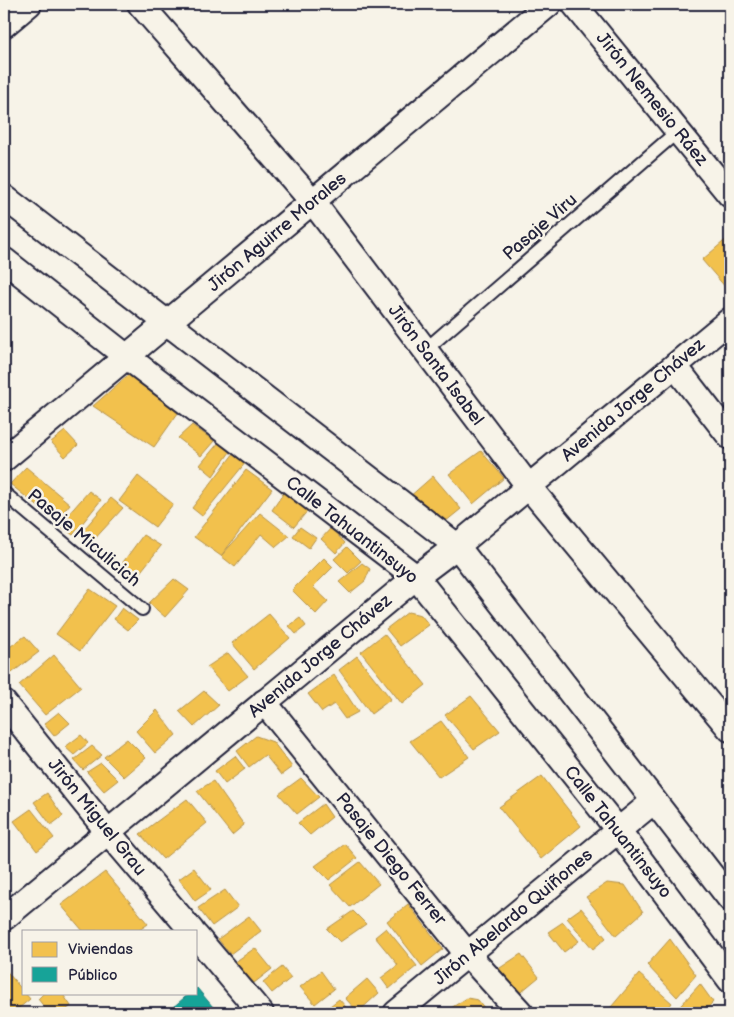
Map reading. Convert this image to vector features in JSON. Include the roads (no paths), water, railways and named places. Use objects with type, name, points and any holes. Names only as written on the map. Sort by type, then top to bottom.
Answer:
[{"type":"street","points":[[4,25],[28,4]]},
{"type":"street","name":"Jirón Santa Isabel","points":[[140,4],[313,202],[529,487],[730,729]]},
{"type":"street","name":"Jirón Aguirre Morales","points":[[4,459],[549,4]]},
{"type":"street","name":"Jirón Nemesio Ráez","points":[[574,4],[730,195]]},
{"type":"street","points":[[4,197],[457,546],[730,899]]},
{"type":"street","name":"Calle Tahuantinsuyo","points":[[4,260],[127,357],[416,577],[618,830],[730,980]]},
{"type":"street","name":"Avenida Jorge Chávez","points":[[4,918],[730,320]]},
{"type":"street","points":[[675,366],[730,437]]},
{"type":"street","name":"Pasaje Diego Ferrer","points":[[264,702],[468,955],[521,1013]]},
{"type":"street","name":"Jirón Miguel Grau","points":[[4,703],[108,832],[191,930]]},
{"type":"street","name":"Jirón Abelardo Quiñones","points":[[396,1013],[654,801]]},
{"type":"street","points":[[198,938],[261,1013]]},
{"type":"lane","name":"Pasaje Viru","points":[[425,350],[678,131]]},
{"type":"lane","name":"Pasaje Miculicich","points":[[4,493],[142,609]]}]
